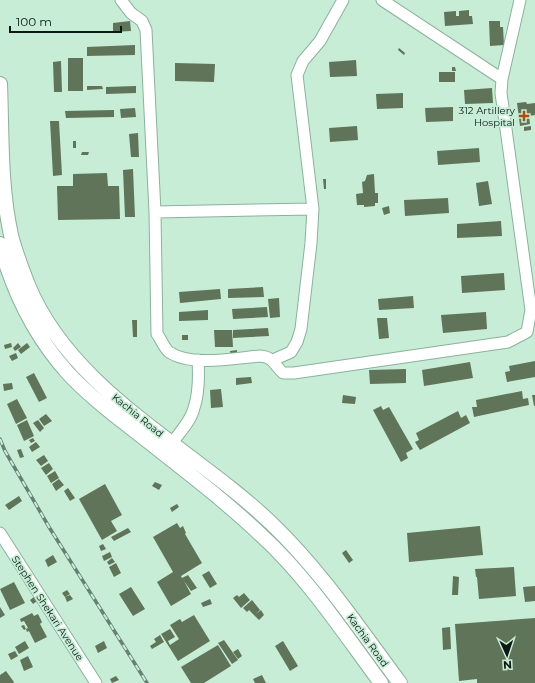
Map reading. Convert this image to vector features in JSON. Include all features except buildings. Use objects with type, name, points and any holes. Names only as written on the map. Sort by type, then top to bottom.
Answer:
[{"type":"main road","name":"Kachia Road","points":[[0,84],[4,189],[7,212],[14,244],[29,286],[39,307],[53,330],[80,364],[118,399],[247,502],[271,524],[334,593],[400,683]]},
{"type":"main road","name":"Kachia Road","points":[[0,244],[15,290],[26,313],[40,336],[67,372],[106,409],[238,514],[279,552],[322,602],[381,683]]},
{"type":"street","points":[[121,0],[131,13],[142,21],[146,30],[155,212],[157,334],[168,351],[182,358],[198,360],[268,356],[283,373],[294,373],[508,342],[527,332],[531,310],[501,93],[502,79],[520,0]]},
{"type":"street","points":[[273,360],[291,352],[297,342],[301,329],[313,208],[297,75],[303,61],[320,40],[343,0]]},
{"type":"street","points":[[382,0],[502,79]]},
{"type":"street","points":[[155,212],[313,208]]},
{"type":"street","points":[[172,443],[190,418],[194,408],[199,382],[198,360]]},
{"type":"street","name":"Stephen Shekari Avenue","points":[[0,533],[96,683]]},
{"type":"railway","points":[[0,439],[5,451],[49,527],[147,683]]},
{"type":"place","name":"312 Artillery Hospital","points":[[524,116]]}]
